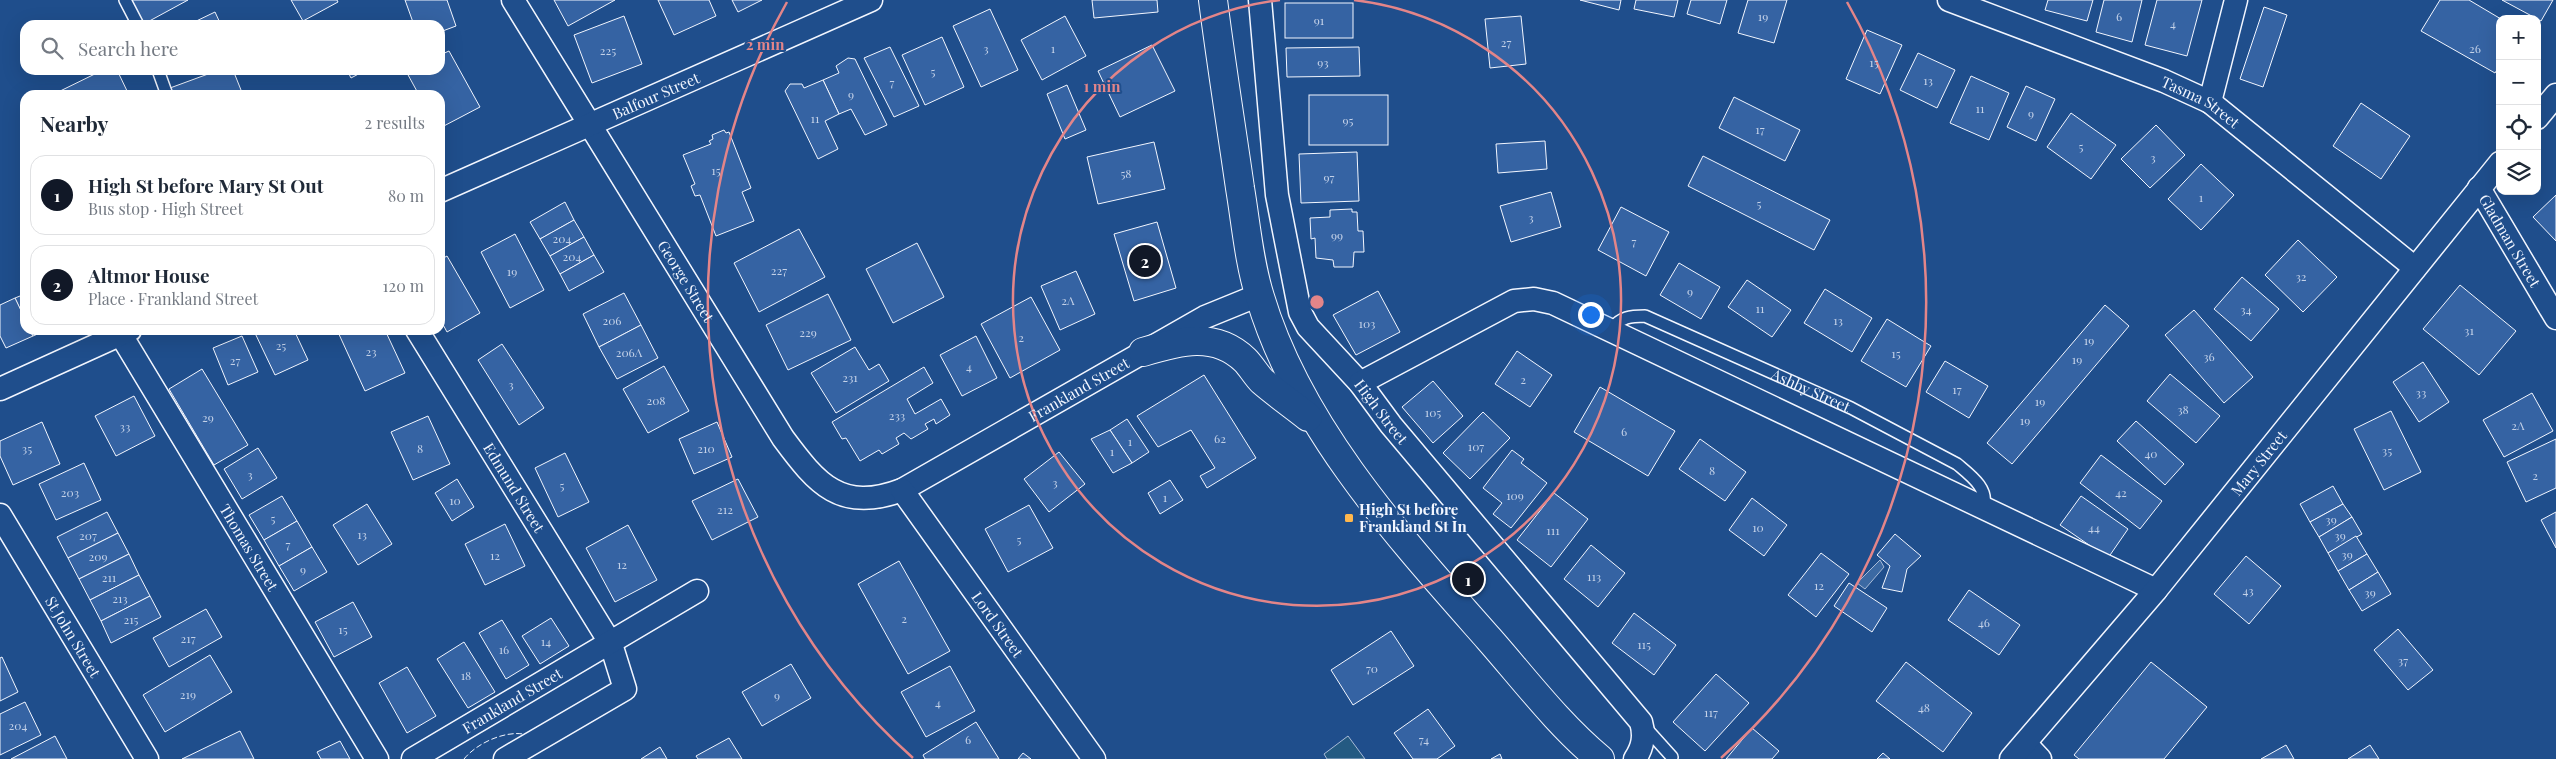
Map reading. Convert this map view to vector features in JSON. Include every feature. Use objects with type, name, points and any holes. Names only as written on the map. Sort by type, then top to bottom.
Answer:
[{"type":"main road","points":[[1212,0],[1247,231],[1259,295],[1273,336],[1293,380],[1363,490],[1451,597],[1566,728],[1600,759]]},
{"type":"main road","points":[[1143,352],[1186,340],[1210,341],[1223,346],[1245,361],[1261,380],[1324,431]]},
{"type":"street","name":"George Street","points":[[513,0],[783,438],[809,472],[836,493],[848,497],[871,499],[902,490]]},
{"type":"street","name":"Balfour Street","points":[[445,189],[589,123],[871,0]]},
{"type":"street","name":"High Street","points":[[1260,0],[1277,195],[1300,312],[1308,327],[1360,383],[1391,425],[1641,722]]},
{"type":"street","name":"Tasma Street","points":[[1949,0],[2164,81],[2210,102],[2415,268]]},
{"type":"street","points":[[2210,102],[2236,0]]},
{"type":"street","points":[[2541,113],[2556,95]]},
{"type":"street","name":"Mary Street","points":[[2018,751],[2156,590],[2496,168]]},
{"type":"street","name":"Gladman Street","points":[[2479,188],[2556,318]]},
{"type":"street","name":"Frankland Street","points":[[902,490],[1205,317],[1259,295]]},
{"type":"street","name":"Ashby Street","points":[[1360,383],[1514,301],[1534,299],[1553,303],[2156,590]]},
{"type":"street","points":[[0,389],[119,335]]},
{"type":"street","name":"Thomas Street","points":[[128,335],[377,759]]},
{"type":"street","name":"Edmund Street","points":[[420,335],[611,644]]},
{"type":"street","name":"Lord Street","points":[[902,490],[1094,759]]},
{"type":"street","name":"St John Street","points":[[0,515],[147,759]]},
{"type":"street","name":"Frankland Street","points":[[414,759],[611,644],[697,591]]},
{"type":"street","points":[[505,759],[625,689],[611,644]]},
{"type":"street","points":[[1635,759],[1643,739],[1641,722]]},
{"type":"street","points":[[2018,751],[2040,759]]},
{"type":"lane","points":[[125,0],[135,20]]},
{"type":"lane","points":[[160,75],[165,90]]},
{"type":"lane","name":"Ashby Street","points":[[1612,330],[1618,321],[1631,316],[1645,316],[1851,408],[1956,464],[1970,475],[1985,495],[1986,501],[1983,508]]},
{"type":"lane","points":[[1641,722],[1672,757]]},
{"type":"shaded area","points":[[1880,560],[1884,567],[1865,589],[1857,583]]},
{"type":"shaded area","points":[[1348,736],[1365,759],[1327,759],[1324,754]]},
{"type":"building","points":[[126,0],[188,0],[151,20],[139,20]]},
{"type":"building","points":[[291,0],[337,0],[338,2],[302,20]]},
{"type":"building","points":[[405,0],[447,0],[456,26],[445,30],[445,20],[412,20]]},
{"type":"building","points":[[554,0],[615,0],[568,26]]},
{"type":"building","points":[[658,0],[709,0],[716,16],[674,35]]},
{"type":"building","points":[[732,0],[762,0],[738,12]]},
{"type":"building","points":[[1092,0],[1157,0],[1158,12],[1094,18]]},
{"type":"building","points":[[1580,0],[1621,0],[1619,10]]},
{"type":"building","points":[[1636,0],[1678,0],[1674,17],[1634,9]]},
{"type":"building","points":[[1691,0],[1727,0],[1720,24],[1687,14]]},
{"type":"building","points":[[1748,0],[1787,0],[1774,43],[1738,33]]},
{"type":"building","points":[[2048,0],[2093,0],[2087,21],[2045,10]]},
{"type":"building","points":[[2104,0],[2142,0],[2132,42],[2096,32]]},
{"type":"building","points":[[2157,0],[2202,0],[2187,56],[2145,45]]},
{"type":"building","points":[[2440,0],[2469,0],[2496,16],[2496,71],[2495,73],[2421,31]]},
{"type":"building","points":[[2502,0],[2553,0],[2541,21],[2541,15],[2530,15]]},
{"type":"building","points":[[1285,3],[1353,3],[1353,38],[1285,38]]},
{"type":"building","points":[[2264,7],[2287,15],[2263,87],[2240,79]]},
{"type":"building","points":[[990,9],[1018,70],[981,87],[953,26]]},
{"type":"building","points":[[215,12],[219,20],[198,20]]},
{"type":"building","points":[[624,16],[642,64],[592,83],[574,35]]},
{"type":"building","points":[[1065,16],[1086,56],[1042,80],[1021,40]]},
{"type":"building","points":[[1521,16],[1526,64],[1490,68],[1485,19]]},
{"type":"building","points":[[1867,30],[1902,45],[1880,94],[1846,79]]},
{"type":"building","points":[[942,37],[964,87],[925,105],[902,55]]},
{"type":"building","points":[[1152,45],[1175,91],[1120,117],[1098,71]]},
{"type":"building","points":[[890,47],[919,106],[894,117],[864,58]]},
{"type":"building","points":[[1359,47],[1360,76],[1287,77],[1286,48]]},
{"type":"building","points":[[449,51],[480,107],[445,125],[445,90],[416,90],[408,75],[445,75],[445,53]]},
{"type":"building","points":[[1918,53],[1955,70],[1937,108],[1900,90]]},
{"type":"building","points":[[848,58],[855,59],[887,125],[865,135],[851,109],[839,114],[823,80],[839,73],[836,66]]},
{"type":"building","points":[[93,75],[119,75],[127,90],[62,90]]},
{"type":"building","points":[[205,75],[235,75],[241,90],[171,90],[170,88]]},
{"type":"building","points":[[1971,76],[2009,93],[1989,140],[1950,123]]},
{"type":"building","points":[[823,80],[839,114],[825,121],[838,149],[818,159],[785,91],[790,84],[802,84],[804,88]]},
{"type":"building","points":[[1067,85],[1086,130],[1065,139],[1047,94]]},
{"type":"building","points":[[2026,86],[2055,99],[2036,141],[2007,127]]},
{"type":"building","points":[[1309,95],[1388,95],[1388,145],[1309,145]]},
{"type":"building","points":[[1734,97],[1800,130],[1785,161],[1719,128]]},
{"type":"building","points":[[2361,103],[2410,136],[2381,179],[2333,146]]},
{"type":"building","points":[[2071,113],[2116,145],[2091,179],[2047,147]]},
{"type":"building","points":[[2156,125],[2185,155],[2150,188],[2121,159]]},
{"type":"building","points":[[724,130],[726,133],[729,132],[751,188],[742,192],[754,221],[716,236],[700,195],[695,196],[691,186],[695,184],[683,155],[711,144],[709,141],[713,139],[712,135]]},
{"type":"building","points":[[1545,141],[1547,169],[1498,173],[1496,144]]},
{"type":"building","points":[[1154,142],[1165,189],[1098,204],[1087,157]]},
{"type":"building","points":[[1357,152],[1359,201],[1301,203],[1299,154]]},
{"type":"building","points":[[1703,156],[1830,220],[1814,250],[1688,186]]},
{"type":"building","points":[[2201,164],[2234,195],[2201,230],[2168,199]]},
{"type":"building","points":[[1551,192],[1561,227],[1511,242],[1500,206]]},
{"type":"building","points":[[2556,195],[2556,241],[2533,217]]},
{"type":"building","points":[[565,202],[574,220],[540,239],[530,222]]},
{"type":"building","points":[[1621,207],[1669,232],[1646,276],[1598,250]]},
{"type":"building","points":[[1352,209],[1352,212],[1357,212],[1358,231],[1363,231],[1364,252],[1354,252],[1353,267],[1334,267],[1333,260],[1316,258],[1315,238],[1311,239],[1310,218],[1330,217],[1330,210]]},
{"type":"building","points":[[574,220],[584,237],[550,256],[540,239]]},
{"type":"building","points":[[1157,222],[1176,288],[1134,301],[1114,234]]},
{"type":"building","points":[[799,229],[825,277],[759,312],[734,263]]},
{"type":"building","points":[[515,234],[544,290],[510,308],[481,252]]},
{"type":"building","points":[[584,237],[594,255],[560,274],[550,256]]},
{"type":"building","points":[[2298,240],[2337,277],[2303,312],[2265,275]]},
{"type":"building","points":[[917,243],[944,297],[893,323],[866,269]]},
{"type":"building","points":[[594,255],[604,272],[569,291],[560,274]]},
{"type":"building","points":[[447,256],[480,313],[447,332],[445,328],[445,257]]},
{"type":"building","points":[[1679,263],[1720,287],[1701,319],[1660,295]]},
{"type":"building","points":[[1076,271],[1095,314],[1060,330],[1041,286]]},
{"type":"building","points":[[2242,277],[2279,309],[2251,341],[2214,309]]},
{"type":"building","points":[[1747,280],[1791,310],[1772,337],[1728,307]]},
{"type":"building","points":[[2460,285],[2516,331],[2479,375],[2423,329]]},
{"type":"building","points":[[1825,289],[1872,318],[1852,352],[1804,323]]},
{"type":"building","points":[[1378,291],[1400,332],[1356,355],[1333,315]]},
{"type":"building","points":[[624,293],[641,325],[599,347],[583,314]]},
{"type":"building","points":[[828,294],[851,340],[788,370],[766,325]]},
{"type":"building","points":[[20,296],[20,308],[15,298]]},
{"type":"building","points":[[1031,297],[1060,350],[1010,378],[981,324]]},
{"type":"building","points":[[15,298],[20,308],[20,335],[33,336],[6,348],[0,336],[0,305]]},
{"type":"building","points":[[2105,305],[2129,326],[2012,464],[1987,443]]},
{"type":"building","points":[[2194,310],[2253,377],[2224,403],[2165,335]]},
{"type":"building","points":[[1887,319],[1931,346],[1906,387],[1861,361]]},
{"type":"building","points":[[641,325],[658,358],[617,379],[599,347]]},
{"type":"building","points":[[256,335],[296,335],[308,360],[275,375]]},
{"type":"building","points":[[339,335],[387,335],[405,373],[365,391]]},
{"type":"building","points":[[242,336],[258,372],[228,385],[213,348]]},
{"type":"building","points":[[976,336],[997,378],[962,396],[940,355]]},
{"type":"building","points":[[502,344],[544,408],[519,425],[478,360]]},
{"type":"building","points":[[855,347],[869,370],[879,364],[889,381],[836,413],[811,373]]},
{"type":"building","points":[[1517,351],[1552,375],[1530,407],[1495,384]]},
{"type":"building","points":[[1945,361],[1988,386],[1969,418],[1926,392]]},
{"type":"building","points":[[2423,362],[2449,402],[2419,422],[2393,382]]},
{"type":"building","points":[[664,366],[689,411],[648,433],[623,389]]},
{"type":"building","points":[[924,367],[933,383],[907,399],[915,414],[941,399],[950,415],[936,424],[934,419],[925,424],[928,429],[911,439],[904,433],[896,438],[899,444],[882,454],[879,450],[860,461],[846,438],[842,439],[832,422]]},
{"type":"building","points":[[202,369],[248,445],[214,465],[169,389]]},
{"type":"building","points":[[2170,374],[2220,416],[2196,443],[2147,401]]},
{"type":"building","points":[[1204,375],[1256,458],[1207,488],[1200,476],[1215,468],[1191,430],[1158,447],[1137,416]]},
{"type":"building","points":[[1433,381],[1463,416],[1433,443],[1402,407]]},
{"type":"building","points":[[1600,387],[1675,431],[1648,476],[1574,432]]},
{"type":"building","points":[[2532,393],[2553,431],[2504,457],[2483,420]]},
{"type":"building","points":[[134,396],[155,436],[116,456],[95,416]]},
{"type":"building","points":[[2391,411],[2421,472],[2384,490],[2354,429]]},
{"type":"building","points":[[1483,412],[1510,438],[1470,479],[1443,453]]},
{"type":"building","points":[[428,416],[450,464],[413,480],[391,432]]},
{"type":"building","points":[[1127,419],[1149,452],[1132,463],[1110,430]]},
{"type":"building","points":[[2136,421],[2184,464],[2165,485],[2117,441]]},
{"type":"building","points":[[42,422],[60,464],[13,485],[0,456],[0,441]]},
{"type":"building","points":[[717,422],[732,457],[694,474],[679,439]]},
{"type":"building","points":[[1110,430],[1132,463],[1113,473],[1091,439]]},
{"type":"building","points":[[1700,439],[1746,472],[1725,501],[1679,469]]},
{"type":"building","points":[[2556,439],[2556,488],[2526,502],[2507,462]]},
{"type":"building","points":[[258,448],[277,478],[242,499],[224,469]]},
{"type":"building","points":[[1512,450],[1524,459],[1521,463],[1547,483],[1511,528],[1493,514],[1502,503],[1483,488]]},
{"type":"building","points":[[1059,452],[1085,484],[1049,512],[1024,479]]},
{"type":"building","points":[[565,453],[589,502],[558,517],[535,468]]},
{"type":"building","points":[[2101,455],[2162,501],[2140,529],[2080,483]]},
{"type":"building","points":[[84,463],[101,500],[56,520],[39,484]]},
{"type":"building","points":[[457,479],[474,507],[452,521],[435,493]]},
{"type":"building","points":[[738,479],[758,517],[712,540],[692,501]]},
{"type":"building","points":[[1170,480],[1183,500],[1160,514],[1148,493]]},
{"type":"building","points":[[2333,486],[2343,504],[2310,522],[2300,504]]},
{"type":"building","points":[[1554,493],[1588,519],[1551,567],[1517,540]]},
{"type":"building","points":[[282,496],[297,521],[264,540],[249,515]]},
{"type":"building","points":[[2081,496],[2128,529],[2108,558],[2060,525]]},
{"type":"building","points":[[1752,498],[1787,525],[1764,556],[1729,530]]},
{"type":"building","points":[[367,504],[392,544],[358,565],[333,525]]},
{"type":"building","points":[[2343,504],[2352,517],[2319,537],[2310,522]]},
{"type":"building","points":[[1029,505],[1053,548],[1008,572],[985,529]]},
{"type":"building","points":[[107,512],[118,533],[68,558],[57,537]]},
{"type":"building","points":[[2556,512],[2556,548],[2541,520]]},
{"type":"building","points":[[2352,517],[2362,534],[2328,553],[2319,537]]},
{"type":"building","points":[[297,521],[312,547],[279,566],[264,540]]},
{"type":"building","points":[[505,524],[525,566],[485,585],[465,544]]},
{"type":"building","points":[[628,525],[657,580],[615,602],[586,548]]},
{"type":"building","points":[[118,533],[129,554],[79,579],[68,558]]},
{"type":"building","points":[[1895,534],[1921,556],[1907,569],[1902,592],[1882,588],[1890,566],[1877,555]]},
{"type":"building","points":[[2356,536],[2367,554],[2338,571],[2328,553]]},
{"type":"building","points":[[1591,545],[1625,573],[1598,607],[1564,579]]},
{"type":"building","points":[[312,547],[327,572],[294,591],[279,566]]},
{"type":"building","points":[[1821,553],[1849,574],[1816,617],[1788,595]]},
{"type":"building","points":[[129,554],[139,575],[90,600],[79,579]]},
{"type":"building","points":[[2367,554],[2378,572],[2349,590],[2338,571]]},
{"type":"building","points":[[2246,556],[2281,586],[2249,624],[2214,594]]},
{"type":"building","points":[[899,561],[950,651],[908,674],[858,584]]},
{"type":"building","points":[[2378,572],[2391,594],[2362,611],[2349,590]]},
{"type":"building","points":[[139,575],[150,596],[101,621],[90,600]]},
{"type":"building","points":[[1849,583],[1887,608],[1872,632],[1834,606]]},
{"type":"building","points":[[1969,590],[2020,625],[1999,655],[1948,620]]},
{"type":"building","points":[[150,596],[161,617],[111,643],[101,621]]},
{"type":"building","points":[[353,602],[372,637],[334,657],[315,622]]},
{"type":"building","points":[[206,609],[222,637],[169,667],[153,638]]},
{"type":"building","points":[[1634,613],[1676,645],[1654,675],[1612,643]]},
{"type":"building","points":[[551,618],[569,646],[540,664],[522,636]]},
{"type":"building","points":[[502,620],[529,665],[506,679],[479,633]]},
{"type":"building","points":[[2398,629],[2433,670],[2408,690],[2374,650]]},
{"type":"building","points":[[1391,631],[1414,666],[1353,705],[1331,670]]},
{"type":"building","points":[[464,642],[495,692],[468,708],[437,659]]},
{"type":"building","points":[[210,655],[232,692],[165,732],[143,695]]},
{"type":"building","points":[[2,657],[18,692],[0,701],[0,658]]},
{"type":"building","points":[[1906,662],[1972,713],[1943,752],[1876,701]]},
{"type":"building","points":[[2151,662],[2207,707],[2164,759],[2079,759],[2074,755]]},
{"type":"building","points":[[791,664],[811,698],[762,726],[742,692]]},
{"type":"building","points":[[950,666],[975,711],[926,737],[901,692]]},
{"type":"building","points":[[407,667],[436,716],[407,733],[379,683]]},
{"type":"building","points":[[1716,674],[1749,703],[1705,751],[1673,722]]},
{"type":"building","points":[[25,702],[41,735],[0,755],[0,714]]},
{"type":"building","points":[[1428,709],[1455,746],[1437,759],[1413,759],[1394,733]]},
{"type":"building","points":[[976,722],[999,759],[925,759],[923,755]]},
{"type":"building","points":[[1752,728],[1779,751],[1772,759],[1726,759]]},
{"type":"building","points":[[240,731],[254,759],[182,759]]},
{"type":"building","points":[[55,736],[67,759],[11,759]]},
{"type":"building","points":[[729,738],[742,759],[698,759],[696,756]]},
{"type":"building","points":[[340,741],[350,759],[321,759],[317,752]]},
{"type":"building","points":[[2286,745],[2294,759],[2261,759]]},
{"type":"building","points":[[2370,745],[2379,759],[2348,759]]},
{"type":"building","points":[[660,747],[667,759],[641,759]]},
{"type":"building","points":[[1023,753],[1031,759],[1018,759]]},
{"type":"building","points":[[1883,753],[1890,759],[1877,759]]},
{"type":"building","points":[[1500,754],[1502,759],[1491,759]]},
{"type":"fence","points":[[464,759],[475,748],[491,740],[507,735],[523,734]]},
{"type":"place","name":"Altmor House","points":[[1145,261]]},
{"type":"place","name":"High St before Frankland St In","points":[[1349,518]]},
{"type":"place","name":"High St before Mary St Out","points":[[1468,579]]}]
